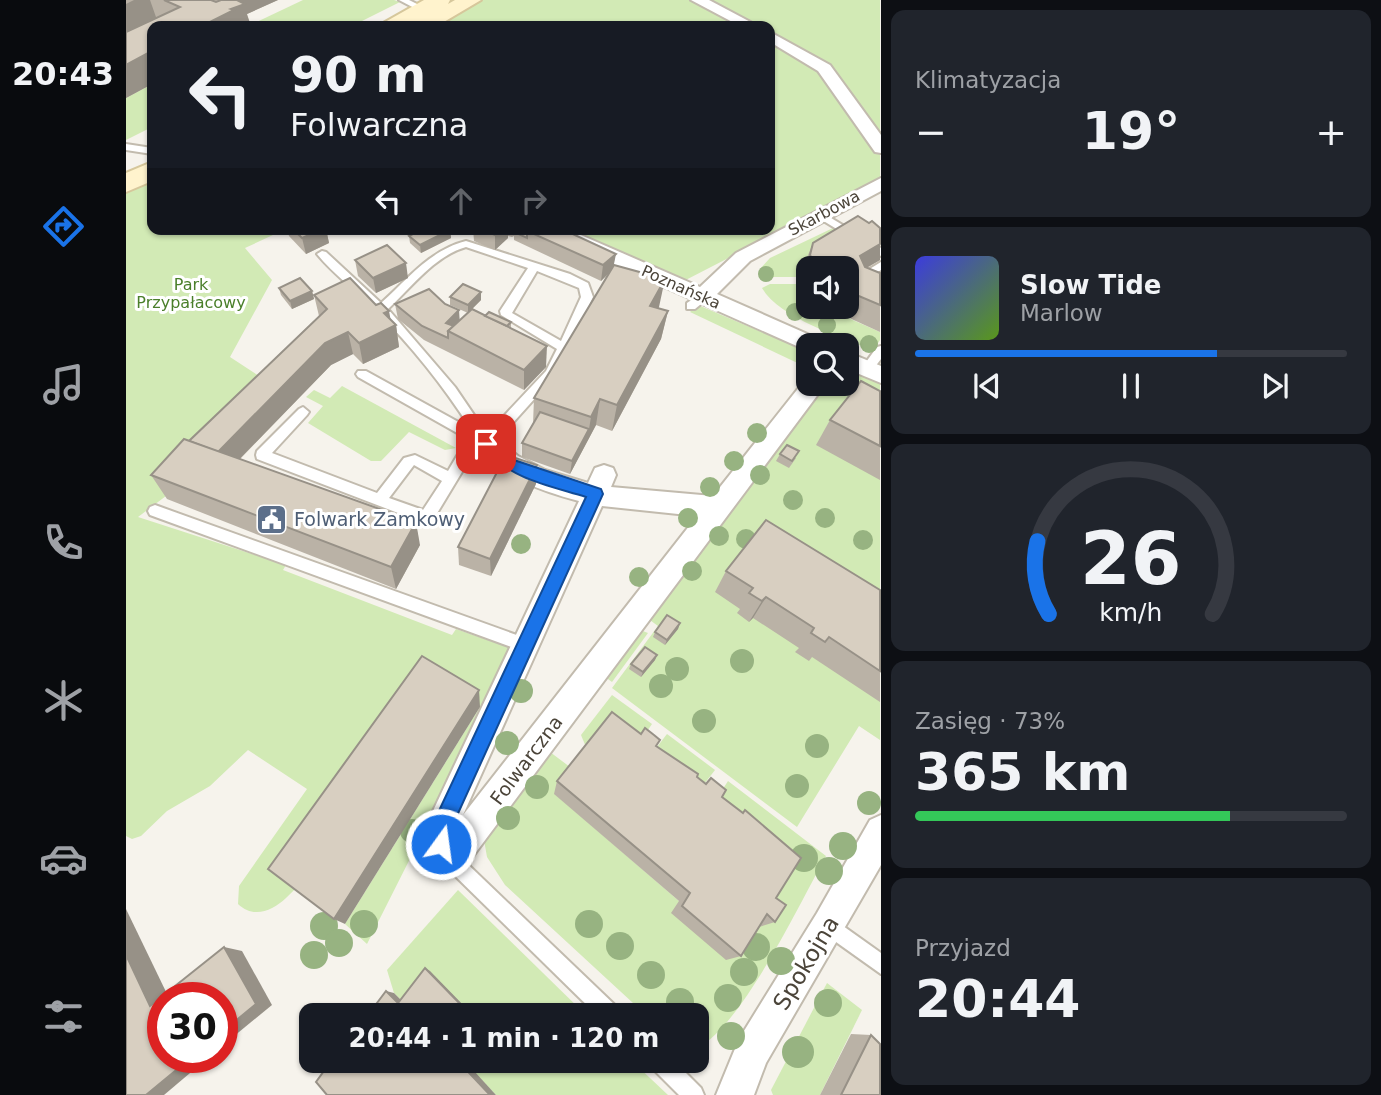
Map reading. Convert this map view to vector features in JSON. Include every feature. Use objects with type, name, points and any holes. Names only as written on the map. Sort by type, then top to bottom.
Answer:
[{"type":"street","points":[[404,21],[471,0]]},
{"type":"street","points":[[698,0],[741,21]]},
{"type":"street","points":[[775,39],[824,68],[880,148]]},
{"type":"street","points":[[126,164],[147,154]]},
{"type":"street","points":[[126,184],[147,173]]},
{"type":"street","name":"Skarbowa","points":[[697,301],[743,257],[880,183]]},
{"type":"street","name":"Poznańska","points":[[562,235],[697,301],[796,339]]},
{"type":"street","name":"Folwarczna","points":[[600,484],[440,830],[443,851],[450,859],[804,396]]},
{"type":"street","points":[[486,444],[509,465],[534,476],[600,484],[639,502],[718,507]]},
{"type":"street","name":"Spokojna","points":[[735,1095],[741,1073],[752,1052],[829,925],[880,831]]},
{"type":"lane","points":[[402,0],[428,12]]},
{"type":"lane","points":[[126,147],[147,150]]},
{"type":"lane","points":[[821,215],[880,253]]},
{"type":"lane","points":[[303,412],[262,455],[426,516],[466,453],[486,444],[551,373],[587,291],[580,283],[476,247],[457,245],[439,256],[381,309]]},
{"type":"lane","points":[[322,254],[381,309],[435,368],[470,413],[486,444]]},
{"type":"lane","points":[[880,265],[860,278],[862,284],[880,293]]},
{"type":"lane","points":[[534,268],[506,311],[508,315],[564,348]]},
{"type":"lane","points":[[865,368],[880,350]]},
{"type":"lane","points":[[362,374],[486,444]]},
{"type":"lane","points":[[380,500],[409,462],[415,460],[451,479]]},
{"type":"lane","points":[[155,511],[525,645]]},
{"type":"lane","points":[[450,859],[599,1003]]},
{"type":"lane","points":[[829,925],[880,965]]},
{"type":"lane","points":[[671,1073],[694,1095]]},
{"type":"green space","points":[[303,0],[400,2],[362,21],[259,21]]},
{"type":"green space","points":[[477,0],[880,0],[880,180],[775,234],[775,21],[438,21]]},
{"type":"green space","points":[[147,87],[147,130],[126,140],[126,98]]},
{"type":"green space","name":"Park Przypałacowy","points":[[147,180],[147,235],[273,235],[245,248],[272,280],[230,357],[276,387],[170,493],[138,517],[286,565],[283,570],[452,635],[456,629],[511,648],[485,710],[367,944],[345,924],[480,707],[286,898],[269,910],[257,912],[244,909],[238,904],[239,886],[307,789],[248,750],[210,786],[167,811],[141,836],[132,839],[126,836],[126,191]]},
{"type":"green space","points":[[833,228],[848,238],[816,256],[796,256],[796,277],[768,277],[760,273],[760,269],[770,258]]},
{"type":"green space","points":[[564,235],[773,235],[676,285]]},
{"type":"green space","points":[[770,284],[796,284],[796,317],[782,309],[762,288]]},
{"type":"green space","points":[[698,305],[796,346],[796,362],[690,312]]},
{"type":"green space","points":[[799,319],[850,319],[880,332],[880,340],[873,351],[859,345],[859,333],[829,333]]},
{"type":"green space","points":[[859,374],[880,384],[880,740],[859,726],[797,827],[612,688],[658,626],[639,612],[804,396],[859,396]]},
{"type":"green space","points":[[342,386],[456,448],[445,450],[409,432],[381,461],[371,461],[308,423],[323,406],[306,397],[314,390],[330,398]]},
{"type":"green space","points":[[635,628],[648,633],[612,682],[601,674]]},
{"type":"green space","points":[[612,695],[652,724],[634,750],[588,752],[581,735]]},
{"type":"green space","points":[[667,734],[715,770],[694,797],[647,760]]},
{"type":"green space","points":[[546,749],[574,770],[555,794],[679,901],[726,959],[710,809],[728,781],[826,856],[752,988],[734,1014],[709,1039],[709,1003],[633,1003],[505,885],[487,857],[483,834]]},
{"type":"green space","points":[[458,890],[574,1003],[404,1003],[394,993],[387,970]]},
{"type":"green space","points":[[827,983],[862,1010],[820,1095],[773,1095],[771,1090]]},
{"type":"green space","points":[[475,1073],[645,1073],[668,1095],[496,1095]]},
{"type":"building","points":[[164,0],[237,0],[245,4],[212,21],[150,21],[180,7]]},
{"type":"building","points":[[147,22],[147,54],[126,65],[126,32]]},
{"type":"building","points":[[858,216],[869,223],[872,221],[880,228],[880,244],[860,256],[865,267],[880,273],[880,305],[859,296],[859,256],[811,256],[813,243]]},
{"type":"building","points":[[411,235],[440,235],[420,245],[409,236]]},
{"type":"building","points":[[536,235],[575,235],[616,254],[603,265]]},
{"type":"building","points":[[387,245],[406,263],[373,278],[355,260]]},
{"type":"building","points":[[614,265],[665,279],[650,306],[668,311],[617,405],[600,399],[591,417],[534,398]]},
{"type":"building","points":[[300,278],[312,291],[290,301],[279,288]]},
{"type":"building","points":[[350,278],[376,305],[381,303],[389,311],[384,313],[396,325],[359,343],[348,332],[325,343],[218,452],[189,441],[327,309],[314,295]]},
{"type":"building","points":[[463,284],[481,292],[468,305],[450,297]]},
{"type":"building","points":[[429,289],[445,304],[459,310],[446,323],[454,326],[448,331],[448,338],[422,326],[395,304]]},
{"type":"building","points":[[472,309],[547,346],[524,370],[448,331]]},
{"type":"building","points":[[489,312],[511,322],[507,326],[485,316]]},
{"type":"building","points":[[861,381],[880,391],[880,446],[830,420],[849,396],[859,396]]},
{"type":"building","points":[[540,412],[589,429],[572,461],[522,443]]},
{"type":"building","points":[[184,439],[416,522],[391,567],[151,475]]},
{"type":"building","points":[[787,445],[799,451],[792,461],[780,454]]},
{"type":"building","points":[[506,455],[537,465],[490,559],[458,547]]},
{"type":"building","points":[[766,520],[880,590],[880,671],[829,637],[825,642],[811,633],[814,628],[766,597],[762,601],[749,593],[753,588],[726,571]]},
{"type":"building","points":[[667,615],[680,623],[667,640],[655,632]]},
{"type":"building","points":[[645,647],[657,655],[643,672],[631,664]]},
{"type":"building","points":[[422,656],[479,690],[334,919],[268,869]]},
{"type":"building","points":[[612,712],[641,734],[645,728],[660,740],[656,746],[698,774],[697,777],[706,784],[711,778],[726,790],[722,797],[743,813],[745,810],[801,858],[776,898],[786,905],[775,922],[767,914],[741,956],[682,906],[690,893],[557,781]]},
{"type":"building","points":[[224,947],[256,1004],[238,1019],[238,982],[180,982]]},
{"type":"building","points":[[126,955],[147,1000],[147,1073],[173,1073],[146,1095],[126,1095]]},
{"type":"building","points":[[425,968],[459,1003],[398,1003]]},
{"type":"building","points":[[386,991],[398,1003],[377,1003]]},
{"type":"building","points":[[871,1035],[880,1044],[880,1095],[841,1095]]},
{"type":"building","points":[[323,1073],[469,1073],[490,1095],[327,1095],[316,1082]]},
{"type":"place","name":"Folwark Zamkowy","points":[[271,519]]},
{"type":"route","points":[[441,844],[440,830],[596,494],[534,476],[509,465],[486,444]]}]
